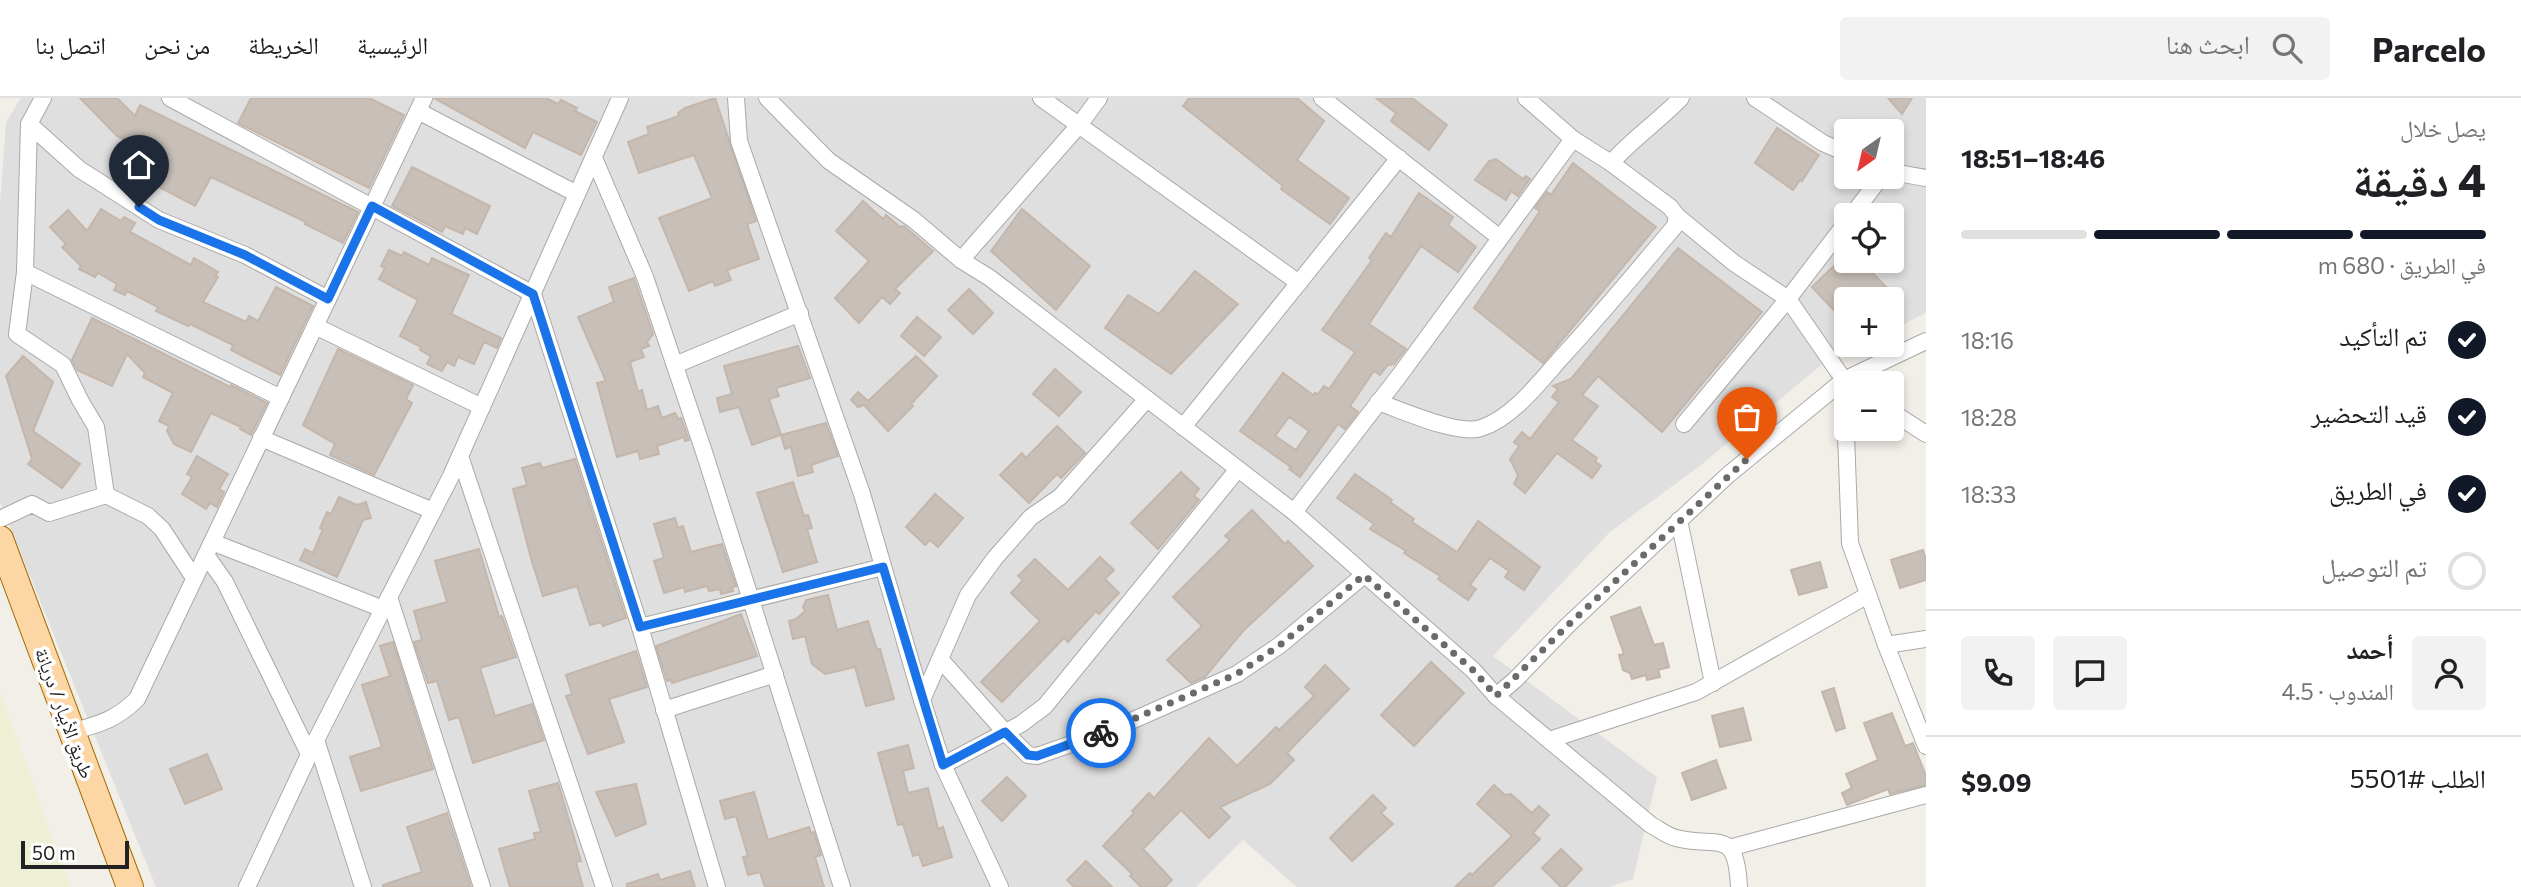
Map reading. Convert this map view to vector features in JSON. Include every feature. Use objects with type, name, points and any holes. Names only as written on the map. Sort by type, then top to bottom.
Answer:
[{"type":"main road","name":"طريق الأبيار / دريانة","points":[[0,538],[130,887]]},
{"type":"street","points":[[43,98],[29,124],[25,272],[17,334],[63,365],[79,400],[96,427],[106,495]]},
{"type":"street","points":[[170,98],[533,294],[640,627],[717,887]]},
{"type":"street","points":[[247,887],[312,747],[460,456],[620,98]]},
{"type":"street","points":[[736,98],[739,141],[862,494],[943,765],[1000,887]]},
{"type":"street","points":[[767,98],[829,161],[914,220],[961,260],[990,278],[1294,512],[1473,670],[1496,696],[1651,825],[1674,838],[1717,841],[1729,848],[1738,864],[1739,887]]},
{"type":"street","points":[[1041,98],[1299,282]]},
{"type":"street","points":[[961,260],[1080,124],[1099,98]]},
{"type":"street","points":[[1322,98],[1500,238]]},
{"type":"street","points":[[1526,98],[1573,139],[1611,163],[1670,207],[1677,216],[1734,263],[1788,299],[1839,371]]},
{"type":"street","points":[[1611,163],[1626,146],[1664,116],[1681,98]]},
{"type":"street","points":[[1755,98],[1834,148]]},
{"type":"street","points":[[71,732],[104,723],[123,713],[137,699],[421,105],[577,194]]},
{"type":"street","points":[[29,124],[79,169],[159,220],[245,255],[328,299]]},
{"type":"street","points":[[1294,512],[1573,139]]},
{"type":"street","points":[[594,158],[645,277],[675,365],[842,887]]},
{"type":"street","points":[[1183,427],[1399,159]]},
{"type":"street","points":[[1904,174],[1926,178]]},
{"type":"street","points":[[1861,203],[1872,189]]},
{"type":"street","points":[[1378,402],[1440,424],[1464,429],[1480,429],[1518,407],[1675,226],[1677,216]]},
{"type":"street","points":[[1684,424],[1788,299],[1834,239]]},
{"type":"street","points":[[25,272],[281,398]]},
{"type":"street","points":[[675,365],[800,313]]},
{"type":"street","points":[[315,326],[482,407]]},
{"type":"street","points":[[1868,371],[1926,341]]},
{"type":"street","points":[[1496,696],[1728,475],[1834,392]]},
{"type":"street","points":[[922,700],[968,595],[995,558],[1031,517],[1060,497],[1147,398]]},
{"type":"street","points":[[1904,420],[1926,435]]},
{"type":"street","points":[[261,438],[433,511]]},
{"type":"street","points":[[1848,441],[1850,543],[1926,746]]},
{"type":"street","points":[[460,456],[604,887]]},
{"type":"street","points":[[943,765],[1021,724],[1045,706],[1070,679],[1238,469]]},
{"type":"street","points":[[0,519],[32,504],[49,513],[106,495],[148,516],[162,529],[194,578]]},
{"type":"street","points":[[1679,520],[1713,683]]},
{"type":"street","points":[[209,548],[386,603]]},
{"type":"street","points":[[209,548],[312,747],[363,887]]},
{"type":"street","points":[[640,627],[883,567]]},
{"type":"street","points":[[940,659],[1005,732],[1028,755],[1037,756],[1111,730],[1237,674],[1270,652],[1364,575]]},
{"type":"street","points":[[1549,740],[1696,692],[1868,595]]},
{"type":"street","points":[[386,603],[482,887]]},
{"type":"street","points":[[1886,645],[1926,639]]},
{"type":"street","points":[[664,710],[775,674]]},
{"type":"street","points":[[1729,848],[1926,796]]},
{"type":"shaded area","points":[[21,98],[1926,98],[1926,313],[1904,324],[1904,287],[1834,287],[1834,357],[1838,357],[1820,366],[1701,465],[1610,532],[1493,656],[1657,777],[1633,879],[1609,887],[1297,887],[1243,840],[1196,887],[156,887],[0,502],[0,204],[6,122]]},
{"type":"green space","points":[[0,691],[70,887],[0,887]]},
{"type":"building","points":[[80,98],[117,98],[135,116],[140,105],[358,212],[343,243],[305,224],[306,222],[211,177],[195,206],[150,182],[147,189],[116,173],[132,143],[117,136]]},
{"type":"building","points":[[251,98],[369,98],[404,115],[369,188],[238,123]]},
{"type":"building","points":[[434,98],[546,98],[558,104],[561,100],[597,122],[581,155],[533,132],[525,148]]},
{"type":"building","points":[[715,98],[756,221],[747,224],[759,259],[727,270],[731,280],[715,286],[713,281],[689,291],[659,218],[712,198],[694,155],[639,173],[628,142],[649,134],[647,127],[679,116],[678,113],[685,108]]},
{"type":"building","points":[[1189,98],[1297,98],[1324,121],[1297,160],[1349,198],[1330,224],[1281,189],[1283,186],[1183,106]]},
{"type":"building","points":[[1376,98],[1412,98],[1447,125],[1429,150],[1391,121],[1396,113]]},
{"type":"building","points":[[1888,98],[1912,98],[1902,114]]},
{"type":"building","points":[[1777,128],[1819,155],[1793,190],[1755,163]]},
{"type":"building","points":[[1496,159],[1523,179],[1526,176],[1530,179],[1518,196],[1511,191],[1506,200],[1475,180],[1489,161]]},
{"type":"building","points":[[1573,163],[1656,227],[1543,363],[1474,308],[1540,211],[1535,208],[1547,192],[1551,195]]},
{"type":"building","points":[[412,167],[490,206],[477,234],[465,228],[463,234],[445,226],[442,232],[392,206]]},
{"type":"building","points":[[1419,193],[1453,217],[1448,225],[1476,247],[1458,272],[1421,246],[1369,324],[1406,349],[1394,364],[1388,365],[1380,375],[1374,371],[1350,406],[1358,412],[1345,429],[1338,424],[1300,477],[1289,469],[1291,467],[1240,431],[1283,373],[1313,395],[1318,394],[1324,386],[1329,389],[1355,352],[1322,330],[1372,260],[1369,258],[1386,233],[1391,237]],"holes":[[[1289,417],[1309,431],[1296,450],[1275,436]]]},
{"type":"building","points":[[863,201],[883,219],[886,215],[900,227],[904,226],[933,251],[895,289],[900,293],[890,304],[882,297],[859,323],[835,298],[869,261],[836,231]]},
{"type":"building","points":[[101,209],[121,221],[124,217],[135,223],[130,232],[191,265],[194,258],[218,272],[215,276],[218,277],[203,302],[246,322],[249,316],[258,321],[276,287],[313,306],[280,375],[231,350],[233,345],[156,311],[158,307],[127,291],[125,295],[114,290],[117,284],[98,273],[95,277],[79,269],[81,266],[62,247],[66,244],[50,227],[68,210],[87,231]]},
{"type":"building","points":[[1022,209],[1090,266],[1056,310],[991,251]]},
{"type":"building","points":[[1678,248],[1762,312],[1662,432],[1598,376],[1582,395],[1598,406],[1572,440],[1597,458],[1595,461],[1601,466],[1592,478],[1557,453],[1525,493],[1514,484],[1518,475],[1510,459],[1519,446],[1514,442],[1522,432],[1530,439],[1559,402],[1552,397],[1558,389],[1553,386],[1571,379]]},
{"type":"building","points":[[389,250],[402,256],[404,252],[429,265],[432,258],[469,275],[451,314],[501,338],[497,348],[484,342],[474,364],[458,357],[454,366],[447,362],[442,371],[427,364],[431,356],[420,350],[421,347],[400,336],[418,300],[379,279],[385,268],[381,266]]},
{"type":"building","points":[[1834,266],[1834,273],[1873,273],[1886,287],[1834,287],[1834,310],[1812,287]]},
{"type":"building","points":[[1195,271],[1238,304],[1171,374],[1105,328],[1128,295],[1159,314]]},
{"type":"building","points":[[634,278],[653,334],[647,342],[649,346],[641,349],[644,357],[630,362],[638,392],[642,390],[647,410],[658,406],[662,418],[675,413],[678,419],[681,418],[689,440],[685,441],[684,437],[657,446],[659,454],[640,459],[638,451],[617,457],[597,383],[606,381],[578,317],[614,302],[609,287]]},
{"type":"building","points":[[969,289],[993,313],[973,334],[948,310]]},
{"type":"building","points":[[917,317],[941,337],[924,356],[901,336]]},
{"type":"building","points":[[92,318],[267,403],[251,435],[240,429],[241,427],[211,413],[191,452],[174,444],[167,431],[169,426],[159,421],[173,393],[143,377],[145,373],[127,354],[112,386],[77,370],[72,360]]},
{"type":"building","points":[[798,346],[810,378],[776,388],[779,396],[769,399],[781,435],[752,445],[739,407],[720,412],[717,398],[732,394],[724,366]]},
{"type":"building","points":[[338,349],[413,385],[406,399],[412,403],[374,475],[330,455],[335,444],[303,425]]},
{"type":"building","points":[[23,356],[53,382],[33,431],[80,464],[62,488],[28,464],[32,459],[6,376]]},
{"type":"building","points":[[916,356],[937,376],[888,431],[864,405],[858,407],[851,400],[858,392],[868,401]]},
{"type":"building","points":[[1055,369],[1081,392],[1059,416],[1033,394]]},
{"type":"building","points":[[826,423],[838,456],[811,465],[813,472],[798,476],[791,447],[785,449],[781,435]]},
{"type":"building","points":[[1057,426],[1085,453],[1061,478],[1057,474],[1029,503],[1000,475],[1022,453],[1026,458]]},
{"type":"building","points":[[197,456],[228,474],[219,489],[224,492],[217,507],[210,503],[206,509],[182,494],[192,477],[187,474]]},
{"type":"building","points":[[575,459],[626,618],[603,626],[601,622],[590,625],[577,586],[543,596],[513,489],[527,485],[522,468],[540,463],[542,468]]},
{"type":"building","points":[[1181,472],[1199,489],[1194,496],[1199,500],[1158,549],[1131,523]]},
{"type":"building","points":[[1355,474],[1392,500],[1390,502],[1414,519],[1412,522],[1457,552],[1478,521],[1540,567],[1524,590],[1505,577],[1509,571],[1490,558],[1470,585],[1476,589],[1468,600],[1438,579],[1440,576],[1404,553],[1406,551],[1370,529],[1374,524],[1337,498]]},
{"type":"building","points":[[793,482],[804,516],[808,515],[812,528],[807,529],[817,562],[783,572],[757,493]]},
{"type":"building","points":[[935,494],[963,518],[938,547],[930,540],[925,545],[906,527]]},
{"type":"building","points":[[339,497],[357,505],[366,502],[371,518],[363,520],[337,577],[300,560],[305,549],[313,553],[327,512],[331,514]]},
{"type":"building","points":[[1252,510],[1285,544],[1288,541],[1313,566],[1243,631],[1205,677],[1191,683],[1167,660],[1202,626],[1173,597],[1230,540],[1225,536]]},
{"type":"building","points":[[675,518],[678,528],[683,526],[691,552],[722,544],[736,586],[732,587],[733,591],[721,594],[720,589],[709,591],[707,586],[685,592],[684,587],[664,593],[654,561],[664,558],[654,524]]},
{"type":"building","points":[[479,549],[499,617],[502,616],[516,657],[480,668],[495,716],[532,704],[544,740],[473,763],[459,717],[449,720],[437,681],[428,683],[414,642],[422,640],[414,611],[447,602],[435,561]]},
{"type":"building","points":[[1923,550],[1926,580],[1900,588],[1891,560]]},
{"type":"building","points":[[1100,557],[1114,570],[1105,579],[1119,593],[1099,614],[1096,611],[1068,642],[1064,638],[1002,702],[981,682],[1040,621],[1011,593],[1023,580],[1018,576],[1035,559],[1068,590]]},
{"type":"building","points":[[1820,562],[1827,587],[1799,595],[1791,570]]},
{"type":"building","points":[[828,595],[837,630],[868,621],[877,650],[880,649],[894,699],[866,706],[855,667],[825,674],[812,664],[805,636],[793,639],[789,621],[805,611],[803,607],[806,600]]},
{"type":"building","points":[[1640,607],[1654,645],[1663,643],[1669,667],[1658,670],[1660,677],[1647,680],[1646,675],[1632,679],[1630,673],[1623,670],[1619,655],[1624,654],[1611,617]]},
{"type":"building","points":[[741,614],[757,656],[672,683],[671,680],[667,681],[656,646]]},
{"type":"building","points":[[393,642],[433,769],[361,791],[350,757],[382,747],[362,685],[390,676],[380,646]]},
{"type":"building","points":[[636,651],[647,687],[609,699],[624,742],[588,754],[566,696],[572,694],[566,675]]},
{"type":"building","points":[[1431,662],[1464,693],[1414,746],[1381,715]]},
{"type":"building","points":[[1325,665],[1349,689],[1287,753],[1294,760],[1270,784],[1220,807],[1230,817],[1209,838],[1181,810],[1143,849],[1172,880],[1165,887],[1141,887],[1130,876],[1132,874],[1103,846],[1134,813],[1132,811],[1149,793],[1154,798],[1209,738],[1237,766],[1276,727],[1279,730],[1314,696],[1305,687]]},
{"type":"building","points":[[1834,688],[1845,728],[1836,731],[1822,692]]},
{"type":"building","points":[[1743,708],[1751,740],[1720,747],[1712,716]]},
{"type":"building","points":[[1892,713],[1905,746],[1913,743],[1926,776],[1926,785],[1890,794],[1888,789],[1847,805],[1842,793],[1852,788],[1846,774],[1878,760],[1864,723]]},
{"type":"building","points":[[908,745],[914,768],[903,771],[908,793],[928,788],[938,829],[943,827],[952,857],[923,866],[919,854],[913,856],[903,824],[898,825],[878,753]]},
{"type":"building","points":[[207,754],[222,789],[185,804],[170,769]]},
{"type":"building","points":[[1716,760],[1726,788],[1692,800],[1682,773]]},
{"type":"building","points":[[1007,777],[1026,796],[1002,821],[982,801]]},
{"type":"building","points":[[558,783],[581,861],[576,862],[583,887],[510,887],[499,849],[535,839],[534,833],[541,832],[529,791]]},
{"type":"building","points":[[636,784],[646,824],[616,836],[596,792]]},
{"type":"building","points":[[1494,785],[1505,795],[1511,794],[1532,813],[1539,806],[1549,815],[1533,833],[1540,839],[1492,887],[1455,887],[1470,873],[1472,875],[1512,836],[1477,804]]},
{"type":"building","points":[[754,792],[768,840],[809,827],[811,833],[814,832],[821,855],[815,857],[824,887],[765,887],[760,872],[748,875],[743,857],[748,856],[736,816],[725,819],[720,801]]},
{"type":"building","points":[[1373,795],[1386,808],[1381,813],[1393,824],[1352,861],[1330,838]]},
{"type":"building","points":[[447,813],[471,887],[383,887],[422,872],[407,827]]},
{"type":"building","points":[[1561,849],[1582,869],[1565,887],[1561,887],[1542,868]]},
{"type":"building","points":[[1086,861],[1112,887],[1074,887],[1067,880]]},
{"type":"building","points":[[690,871],[695,887],[627,887],[627,884],[658,874],[660,880]]},
{"type":"way so far","points":[[1101,733],[1237,674],[1280,645],[1364,575],[1473,670],[1496,696],[1567,626],[1747,459]]},
{"type":"route","points":[[139,207],[159,220],[245,255],[328,299],[372,206],[533,294],[640,627],[883,567],[943,765],[1005,732],[1028,755],[1037,756],[1101,733]]}]
